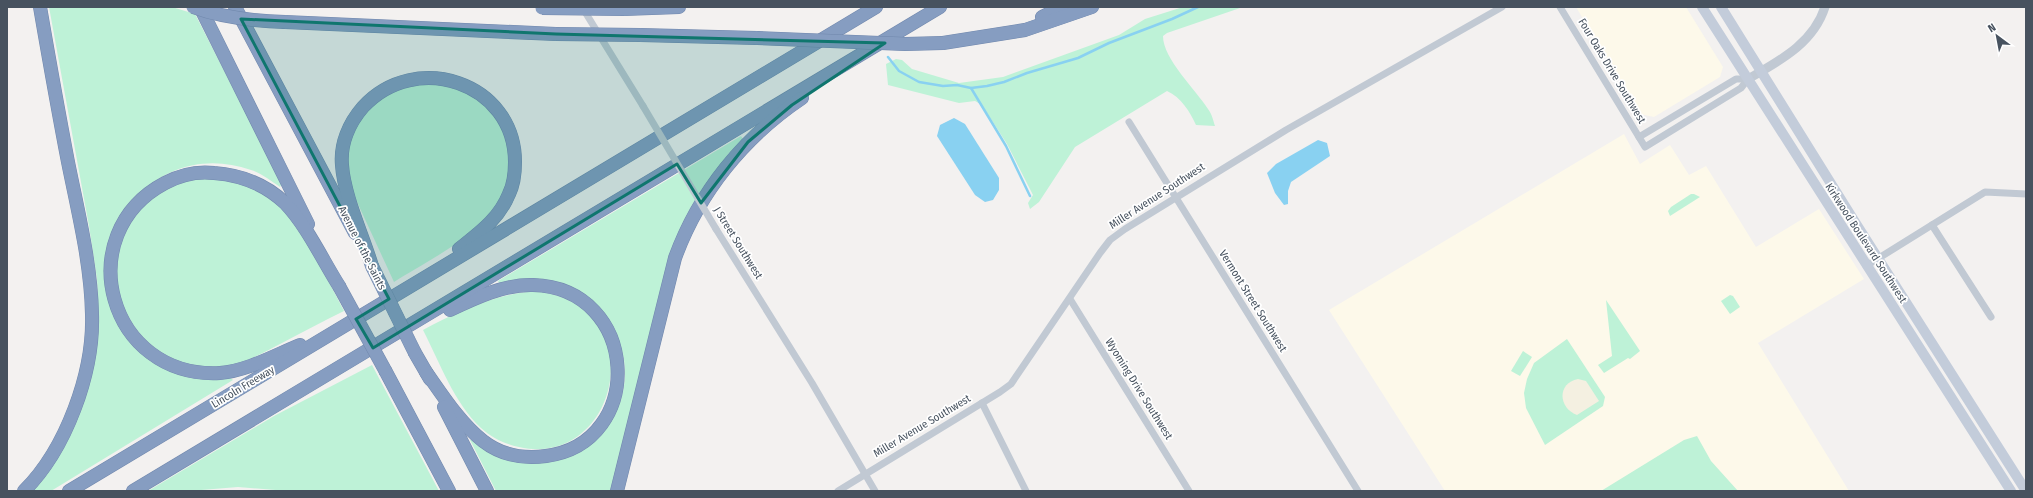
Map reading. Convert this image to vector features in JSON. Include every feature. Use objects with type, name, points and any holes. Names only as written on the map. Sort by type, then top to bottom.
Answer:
[{"type":"highway","points":[[24,491],[48,462],[63,435],[76,406],[90,346],[92,316],[90,282],[84,242],[53,83],[40,7]]},
{"type":"highway","points":[[193,7],[227,17],[258,22],[556,34],[756,38],[905,44],[962,41],[1025,30],[1092,7]]},
{"type":"highway","points":[[200,7],[339,286],[449,491]]},
{"type":"highway","name":"Avenue of the Saints","points":[[235,7],[372,266],[415,353],[488,491]]},
{"type":"highway","points":[[537,8],[624,9],[679,7]]},
{"type":"highway","points":[[418,282],[876,7]]},
{"type":"highway","points":[[133,491],[940,7]]},
{"type":"highway","points":[[1007,32],[1062,7]]},
{"type":"highway","points":[[617,491],[675,258],[692,219],[710,187],[748,142],[792,105],[922,18]]},
{"type":"highway","points":[[372,266],[347,192],[342,166],[345,138],[352,123],[368,102],[381,91],[406,80],[434,77],[461,83],[472,89],[494,106],[508,130],[515,154],[513,182],[510,193],[495,218],[483,230],[418,282]]},
{"type":"highway","points":[[339,286],[300,223],[284,203],[265,188],[249,180],[230,174],[209,172],[189,174],[170,180],[153,189],[138,203],[127,217],[118,235],[113,253],[111,272],[112,292],[117,311],[137,342],[151,355],[166,364],[184,370],[221,373],[246,367],[340,329]]},
{"type":"highway","name":"Lincoln Freeway","points":[[68,491],[418,282]]},
{"type":"highway","points":[[390,338],[487,294],[511,288],[533,285],[550,287],[566,291],[583,301],[596,312],[606,326],[614,344],[618,360],[619,377],[610,410],[589,438],[574,448],[556,455],[535,458],[516,456],[499,451],[484,442],[466,426],[426,372]]},
{"type":"main road","name":"Kirkwood Boulevard Southwest","points":[[1702,7],[2011,491]]},
{"type":"main road","name":"Kirkwood Boulevard Southwest","points":[[1721,7],[1878,259],[2026,491]]},
{"type":"street","name":"J Street Southwest","points":[[582,7],[875,491]]},
{"type":"street","name":"Miller Avenue Southwest","points":[[838,491],[1011,384],[1110,240],[1124,229],[1286,130],[1502,7]]},
{"type":"street","name":"Four Oaks Drive Southwest","points":[[1560,7],[1645,147],[1741,88],[1748,79]]},
{"type":"street","points":[[1639,137],[1736,79],[1748,79],[1787,56],[1807,39],[1818,23],[1825,7]]},
{"type":"street","name":"Vermont Street Southwest","points":[[1129,122],[1358,491]]},
{"type":"street","points":[[1866,266],[1985,192],[2026,194]]},
{"type":"street","points":[[1932,225],[1991,317]]},
{"type":"street","name":"Wyoming Drive Southwest","points":[[1070,299],[1189,491]]},
{"type":"street","points":[[982,403],[1026,491]]},
{"type":"highlighted area","points":[[241,19],[556,34],[885,43],[792,105],[748,142],[701,203],[677,164],[373,348],[356,319],[389,299]]},
{"type":"shaded area","points":[[1576,7],[1686,7],[1723,67],[1720,77],[1654,117],[1640,114]]},
{"type":"shaded area","points":[[1624,134],[1640,164],[1670,145],[1689,175],[1706,166],[1756,247],[1819,209],[1864,279],[1758,343],[1849,491],[1445,491],[1329,310]]},
{"type":"green space","points":[[49,7],[172,7],[195,14],[282,183],[280,187],[255,171],[210,163],[173,171],[143,191],[121,219],[108,252],[107,288],[118,324],[145,356],[154,363],[174,373],[207,379],[230,377],[233,380],[51,491],[30,491],[68,437],[98,299],[97,279],[89,226]]},
{"type":"green space","points":[[1183,7],[1243,7],[1167,33],[1163,36],[1164,45],[1168,54],[1181,74],[1203,101],[1215,126],[1196,125],[1181,101],[1167,91],[1075,147],[1039,202],[1030,209],[1028,203],[1033,195],[1007,144],[982,105],[975,101],[959,103],[888,85],[886,64],[896,59],[902,60],[912,69],[959,83],[1003,77],[1119,35],[1145,19]]},
{"type":"green space","points":[[411,83],[453,86],[472,95],[488,108],[499,124],[506,143],[509,163],[507,183],[499,202],[487,219],[478,228],[455,245],[394,282],[352,191],[347,156],[351,137],[361,118],[379,97]]},
{"type":"green space","points":[[741,136],[743,139],[729,153],[704,186],[691,207],[673,247],[611,491],[496,491],[470,440],[473,439],[555,460],[614,411],[619,404],[623,392],[625,372],[620,344],[614,329],[605,316],[582,294],[567,286],[552,281],[531,279],[500,285],[498,281]]},
{"type":"green space","points":[[227,176],[260,188],[292,218],[317,259],[344,311],[261,354],[239,363],[224,367],[193,366],[166,356],[144,339],[128,317],[119,291],[117,264],[124,236],[148,200],[161,190],[180,182]]},
{"type":"green space","points":[[1691,194],[1700,197],[1670,216],[1668,211],[1671,207]]},
{"type":"green space","points":[[541,291],[564,298],[590,316],[605,339],[611,367],[607,394],[595,419],[576,438],[550,448],[519,447],[494,438],[485,432],[471,418],[455,395],[423,330],[451,316],[495,299],[525,292]]},
{"type":"green space","points":[[1730,295],[1733,296],[1740,307],[1730,314],[1721,301]]},
{"type":"green space","points":[[1606,300],[1640,351],[1630,359],[1628,358],[1604,373],[1598,365],[1612,356]]},
{"type":"green space","points":[[1567,339],[1605,397],[1603,406],[1545,445],[1526,408],[1524,393],[1527,379],[1534,363]]},
{"type":"green space","points":[[1523,351],[1532,357],[1520,376],[1511,371]]},
{"type":"green space","points":[[372,365],[439,491],[288,491],[238,487],[189,491],[148,491],[274,416]]},
{"type":"green space","points":[[1697,436],[1711,461],[1738,491],[1601,491],[1684,440]]},
{"type":"sand","points":[[1578,379],[1586,381],[1599,401],[1577,415],[1566,407],[1562,396],[1566,385],[1571,381]]},
{"type":"water","points":[[954,118],[965,124],[999,178],[999,190],[993,200],[985,202],[975,195],[937,136],[940,125]]},
{"type":"water","points":[[1318,140],[1327,143],[1330,156],[1291,182],[1288,191],[1288,204],[1284,205],[1275,193],[1267,173],[1276,164]]},
{"type":"waterway","points":[[888,57],[899,71],[919,82],[943,86],[957,85],[971,88],[987,86],[1078,58],[1109,43],[1172,19],[1198,7]]},
{"type":"waterway","points":[[971,88],[1006,146],[1030,196]]}]
